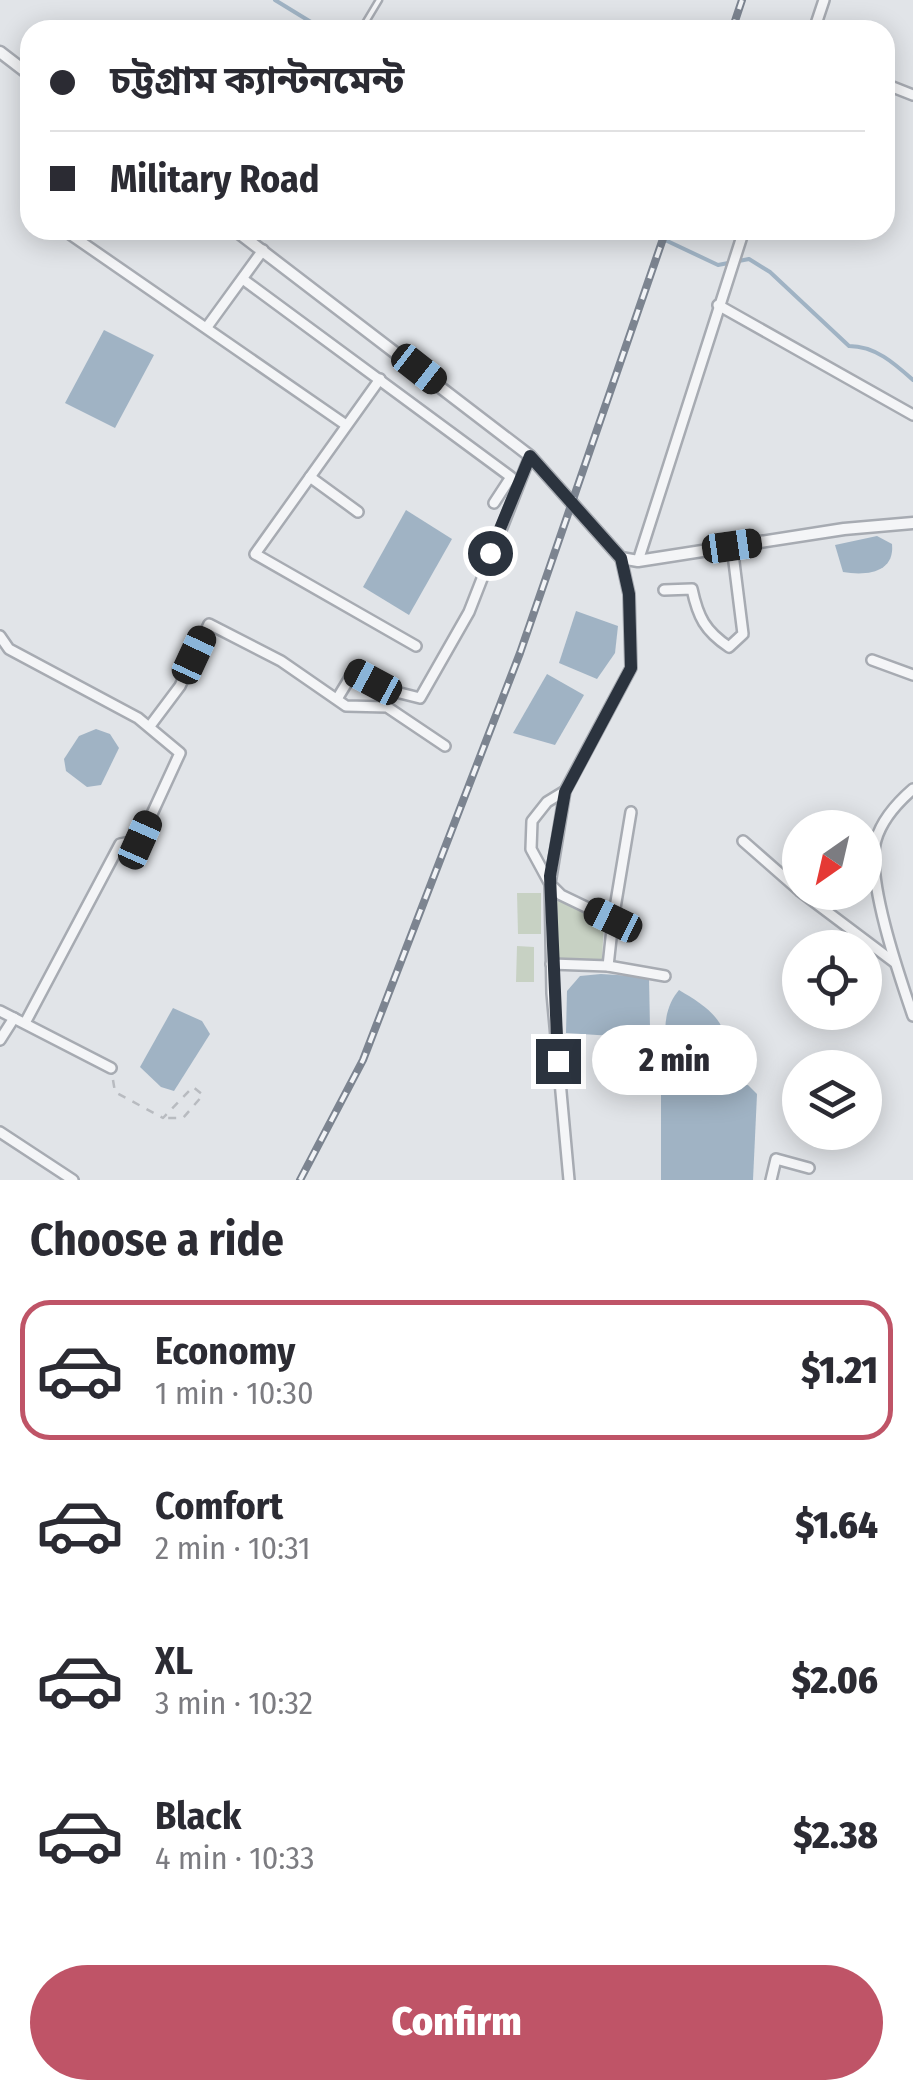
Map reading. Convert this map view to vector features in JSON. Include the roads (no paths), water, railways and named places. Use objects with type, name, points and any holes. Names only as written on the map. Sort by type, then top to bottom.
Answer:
[{"type":"street","points":[[0,52],[20,67]]},
{"type":"street","points":[[79,240],[346,426]]},
{"type":"street","points":[[256,240],[263,250],[530,456],[621,558],[629,594],[631,668],[565,792],[550,884],[551,964],[569,1180]]},
{"type":"street","points":[[638,561],[741,240]]},
{"type":"street","points":[[208,327],[263,250]]},
{"type":"street","points":[[244,280],[511,476],[494,503]]},
{"type":"street","points":[[718,305],[913,415]]},
{"type":"street","points":[[380,380],[256,554],[416,646]]},
{"type":"street","points":[[337,699],[354,672],[392,692],[420,698],[469,612],[530,456]]},
{"type":"street","points":[[310,477],[358,512]]},
{"type":"street","points":[[621,558],[638,561],[912,526]]},
{"type":"street","points":[[664,590],[692,589],[698,618],[710,635],[729,648],[743,634],[732,546]]},
{"type":"street","points":[[150,726],[180,686],[208,624],[281,662],[346,706],[388,707],[445,746]]},
{"type":"street","points":[[0,636],[9,649],[150,726],[180,752],[140,840],[120,844],[24,1024]]},
{"type":"street","points":[[872,660],[913,675]]},
{"type":"street","points":[[913,789],[895,805],[875,842],[881,912],[913,1016]]},
{"type":"street","points":[[565,792],[548,802],[532,821],[532,849],[550,884],[562,895],[613,920]]},
{"type":"street","points":[[608,966],[630,812]]},
{"type":"street","points":[[743,841],[782,876]]},
{"type":"street","points":[[824,910],[894,962]]},
{"type":"street","points":[[551,964],[608,966],[665,976]]},
{"type":"street","points":[[0,1011],[111,1068]]},
{"type":"street","points":[[0,1040],[14,1018]]},
{"type":"street","points":[[0,1132],[73,1180]]},
{"type":"street","points":[[771,1180],[776,1159],[810,1168]]},
{"type":"water","points":[[104,330],[154,355],[115,428],[65,403]]},
{"type":"water","points":[[406,510],[452,539],[409,615],[363,587]]},
{"type":"water","points":[[877,536],[892,544],[892,554],[884,567],[869,573],[843,572],[835,545]]},
{"type":"water","points":[[576,611],[618,626],[615,653],[597,679],[559,663]]},
{"type":"water","points":[[547,674],[584,695],[555,745],[513,733]]},
{"type":"water","points":[[96,729],[110,734],[119,748],[101,785],[87,787],[66,771],[64,759],[79,736]]},
{"type":"water","points":[[580,976],[649,977],[650,1028],[644,1038],[566,1033],[567,991]]},
{"type":"water","points":[[679,990],[715,1016],[725,1034],[725,1058],[714,1063],[674,1057],[667,1041],[666,1023]]},
{"type":"water","points":[[173,1008],[202,1021],[210,1034],[174,1091],[161,1087],[140,1067]]},
{"type":"water","points":[[681,1079],[748,1085],[757,1094],[753,1180],[661,1180],[661,1083]]},
{"type":"waterway","points":[[275,0],[308,20]]},
{"type":"waterway","points":[[665,240],[718,265],[749,259],[770,272],[849,346],[876,352],[913,380]]},
{"type":"railway","points":[[735,20],[742,0]]},
{"type":"railway","points":[[300,1180],[363,1060],[520,653],[663,240]]}]
